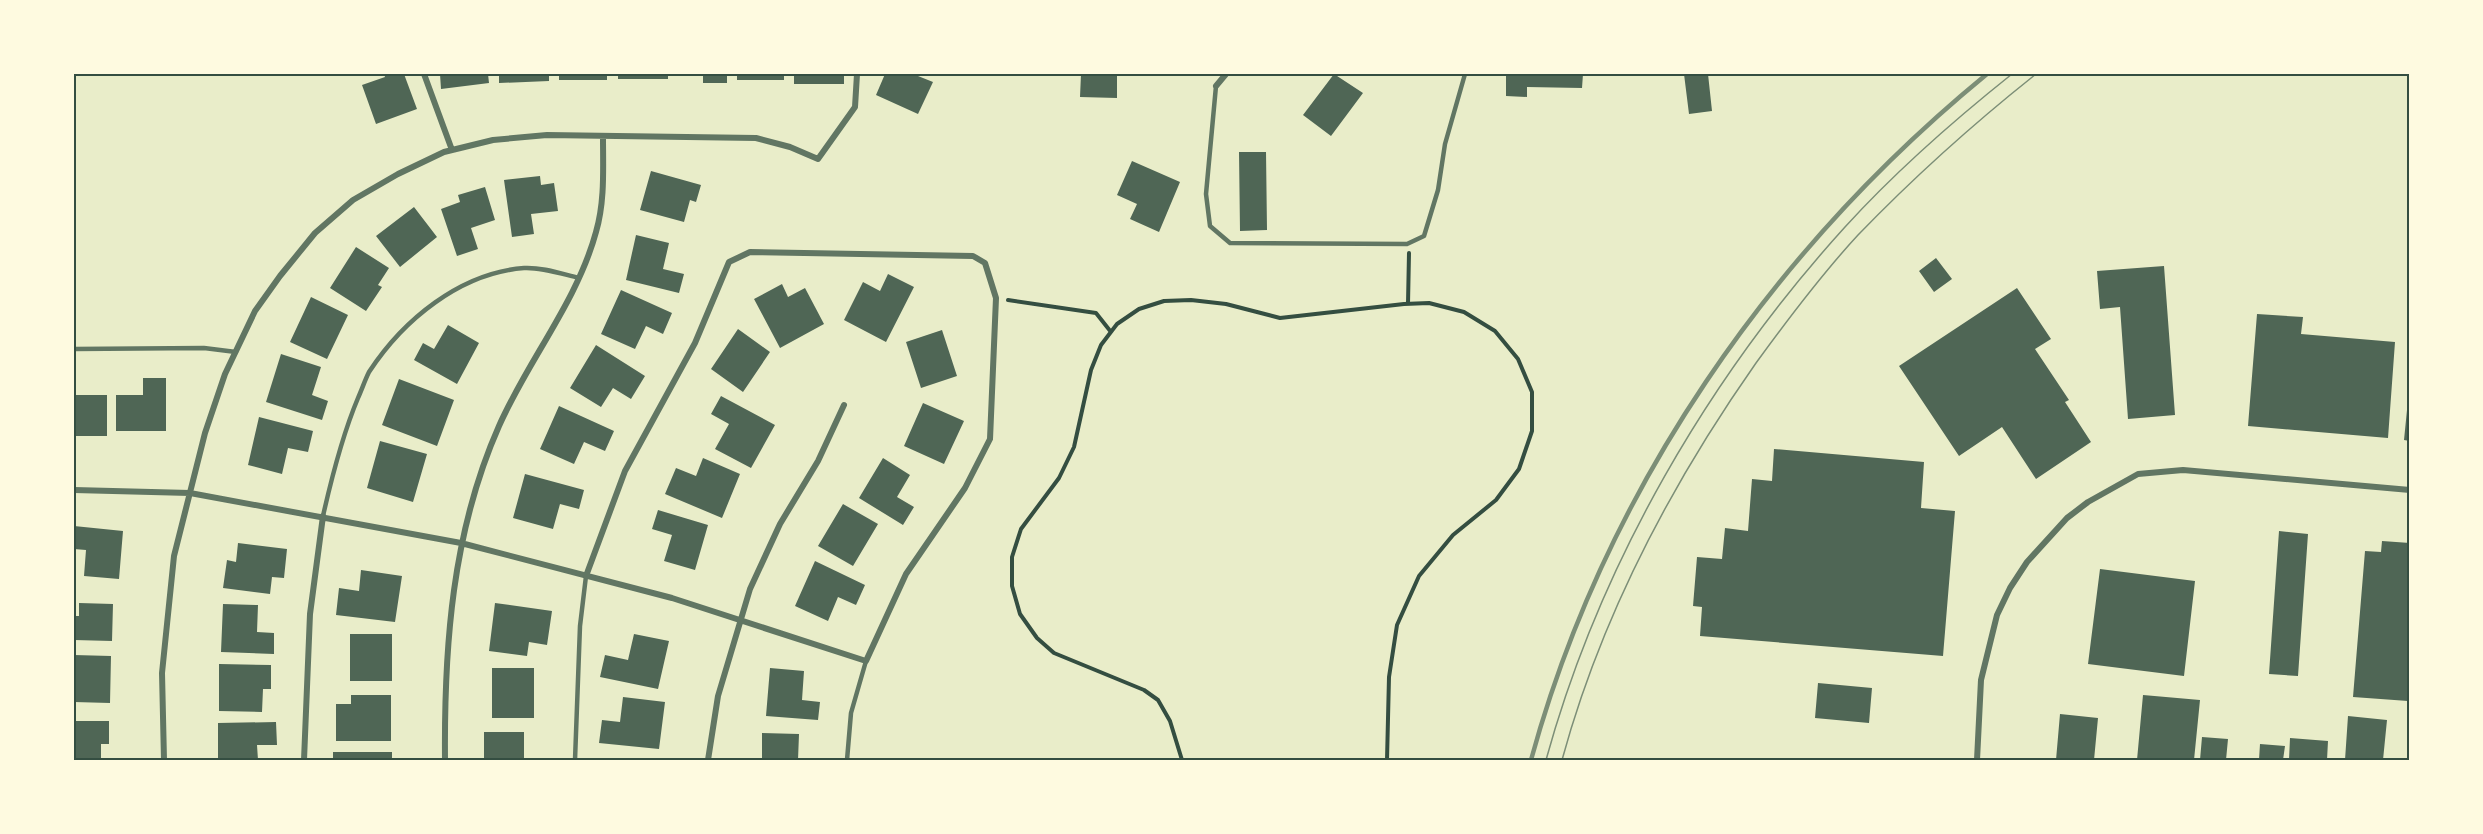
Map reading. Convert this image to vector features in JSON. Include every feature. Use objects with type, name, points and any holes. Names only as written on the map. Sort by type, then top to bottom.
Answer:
[{"type":"street","points":[[424,74],[452,150]]},
{"type":"street","points":[[164,760],[162,673],[174,556],[205,433],[225,374],[255,311],[315,233],[353,200],[398,174],[452,150],[494,140],[536,136],[756,138],[790,147],[818,159],[855,107],[857,74]]},
{"type":"street","points":[[1216,86],[1226,74]]},
{"type":"street","points":[[445,760],[444,686],[450,621],[462,543],[479,476],[498,427],[522,377],[549,335],[579,278],[597,231],[603,193],[603,137]]},
{"type":"street","points":[[74,490],[190,494],[323,516],[462,543],[740,619],[866,661],[906,574],[965,488],[990,439],[996,298],[985,263],[973,256],[750,252],[729,262],[695,343],[626,471],[586,576]]},
{"type":"street","points":[[708,760],[718,696],[750,589],[780,524],[818,461],[844,405]]},
{"type":"street","points":[[1977,760],[1981,680],[1997,615],[2010,588],[2027,562],[2067,518],[2088,502],[2138,474],[2183,470],[2409,490]]},
{"type":"street","points":[[304,760],[310,614],[323,516]]},
{"type":"lane","points":[[1216,86],[1206,194],[1210,226],[1230,243],[1303,245],[1409,243],[1424,236],[1438,190],[1445,144],[1465,74]]},
{"type":"lane","points":[[323,516],[346,426],[368,374],[399,333],[430,306],[472,281],[500,271],[527,268],[579,278]]},
{"type":"lane","points":[[74,349],[204,348],[236,352]]},
{"type":"lane","points":[[575,760],[580,626],[586,576]]},
{"type":"lane","points":[[847,760],[851,713],[866,661]]},
{"type":"path","points":[[1408,303],[1409,243]]},
{"type":"path","points":[[996,298],[1096,313],[1111,332]]},
{"type":"path","points":[[1182,760],[1170,721],[1158,700],[1144,690],[1054,653],[1037,638],[1020,614],[1012,586],[1012,557],[1021,529],[1059,478],[1074,447],[1091,369],[1101,345],[1117,324],[1139,309],[1164,301],[1191,300],[1226,304],[1280,318],[1408,303],[1429,303],[1464,312],[1495,331],[1518,359],[1532,392],[1532,431],[1520,469],[1496,500],[1453,535],[1419,576],[1397,625],[1389,677],[1387,760]]},
{"type":"building","points":[[384,74],[404,74],[417,109],[376,124],[362,85],[385,77]]},
{"type":"building","points":[[440,74],[488,74],[489,83],[441,89]]},
{"type":"building","points":[[499,74],[549,74],[549,81],[499,83]]},
{"type":"building","points":[[559,74],[607,74],[607,80],[559,80]]},
{"type":"building","points":[[618,74],[668,74],[668,79],[618,79]]},
{"type":"building","points":[[703,74],[727,74],[727,83],[703,83]]},
{"type":"building","points":[[737,74],[784,74],[784,80],[737,80]]},
{"type":"building","points":[[794,74],[844,74],[844,84],[794,84]]},
{"type":"building","points":[[885,74],[913,74],[933,82],[918,114],[876,95]]},
{"type":"building","points":[[1081,74],[1117,74],[1117,98],[1080,97]]},
{"type":"building","points":[[1334,74],[1363,93],[1331,136],[1303,115]]},
{"type":"building","points":[[1506,74],[1583,74],[1582,88],[1527,87],[1527,97],[1506,96]]},
{"type":"building","points":[[1684,74],[1708,74],[1712,111],[1689,114]]},
{"type":"building","points":[[1239,152],[1266,152],[1267,230],[1240,231]]},
{"type":"building","points":[[1132,161],[1180,182],[1159,232],[1130,219],[1137,204],[1117,195]]},
{"type":"building","points":[[651,171],[701,185],[696,202],[690,200],[684,222],[640,210]]},
{"type":"building","points":[[540,176],[541,185],[554,183],[558,211],[531,214],[534,234],[512,237],[504,180]]},
{"type":"building","points":[[485,187],[495,220],[471,228],[478,249],[457,256],[441,209],[460,202],[458,195]]},
{"type":"building","points":[[414,207],[437,237],[400,267],[376,236]]},
{"type":"building","points":[[636,235],[669,243],[663,269],[684,274],[679,293],[626,280]]},
{"type":"building","points":[[356,247],[389,268],[378,285],[382,287],[366,311],[330,288]]},
{"type":"building","points":[[1936,258],[1952,279],[1934,292],[1919,271]]},
{"type":"building","points":[[2164,266],[2175,415],[2128,419],[2120,307],[2100,309],[2097,271]]},
{"type":"building","points":[[888,274],[914,287],[886,342],[844,320],[863,282],[880,291]]},
{"type":"building","points":[[782,284],[788,297],[805,288],[824,324],[780,348],[754,299]]},
{"type":"building","points":[[2017,288],[2051,339],[2035,349],[2069,400],[2065,402],[2091,442],[2036,479],[2002,427],[1959,456],[1899,366]]},
{"type":"building","points":[[621,290],[672,313],[663,334],[646,326],[635,349],[601,334]]},
{"type":"building","points":[[311,297],[348,315],[327,359],[290,342]]},
{"type":"building","points":[[2257,314],[2303,317],[2301,334],[2395,342],[2388,438],[2248,426]]},
{"type":"building","points":[[448,325],[479,343],[457,384],[414,360],[423,343],[434,349]]},
{"type":"building","points":[[738,329],[770,352],[743,392],[711,369]]},
{"type":"building","points":[[942,330],[957,376],[921,388],[906,342]]},
{"type":"building","points":[[596,345],[645,376],[631,399],[613,388],[601,407],[570,388]]},
{"type":"building","points":[[281,354],[321,367],[312,395],[328,401],[322,420],[266,402]]},
{"type":"building","points":[[143,378],[166,378],[166,431],[116,431],[116,395],[143,395]]},
{"type":"building","points":[[399,379],[454,400],[437,446],[382,425]]},
{"type":"building","points":[[74,395],[107,395],[107,436],[74,436]]},
{"type":"building","points":[[721,396],[775,425],[751,468],[715,449],[729,424],[711,414]]},
{"type":"building","points":[[2408,400],[2410,400],[2410,441],[2404,440]]},
{"type":"building","points":[[923,403],[964,421],[944,464],[904,446]]},
{"type":"building","points":[[559,406],[614,431],[605,451],[584,442],[574,464],[540,449]]},
{"type":"building","points":[[259,417],[313,431],[308,452],[288,448],[282,474],[248,465]]},
{"type":"building","points":[[380,441],[427,454],[413,502],[367,488]]},
{"type":"building","points":[[1774,449],[1924,462],[1921,508],[1955,511],[1943,656],[1700,636],[1702,607],[1693,606],[1697,557],[1722,559],[1725,528],[1748,531],[1752,479],[1772,481]]},
{"type":"building","points":[[703,458],[740,474],[722,518],[665,494],[676,468],[696,476]]},
{"type":"building","points":[[883,458],[910,475],[897,497],[914,507],[903,525],[859,498]]},
{"type":"building","points":[[525,474],[584,490],[579,509],[560,504],[553,529],[513,518]]},
{"type":"building","points":[[843,504],[878,524],[853,566],[818,546]]},
{"type":"building","points":[[658,510],[708,525],[695,570],[664,561],[672,535],[652,529]]},
{"type":"building","points":[[74,526],[123,531],[119,579],[84,576],[86,550],[74,549]]},
{"type":"building","points":[[2279,531],[2308,534],[2298,676],[2269,674]]},
{"type":"building","points":[[2382,541],[2410,543],[2408,701],[2353,697],[2365,551],[2381,552]]},
{"type":"building","points":[[238,543],[287,549],[284,578],[272,577],[270,594],[223,588],[227,560],[236,562]]},
{"type":"building","points":[[815,561],[865,585],[856,605],[838,597],[828,621],[795,606]]},
{"type":"building","points":[[2100,569],[2195,581],[2184,676],[2088,664]]},
{"type":"building","points":[[361,570],[402,576],[395,622],[336,615],[339,588],[359,591]]},
{"type":"building","points":[[79,603],[113,604],[112,641],[74,640],[74,616],[79,616]]},
{"type":"building","points":[[495,603],[552,611],[547,645],[529,642],[527,656],[489,651]]},
{"type":"building","points":[[223,604],[258,605],[257,632],[274,633],[274,654],[221,652]]},
{"type":"building","points":[[350,634],[392,634],[392,681],[350,681]]},
{"type":"building","points":[[634,634],[669,641],[658,689],[600,677],[605,655],[628,660]]},
{"type":"building","points":[[74,655],[111,656],[110,703],[74,702]]},
{"type":"building","points":[[219,664],[271,665],[271,689],[263,689],[262,712],[219,711]]},
{"type":"building","points":[[492,668],[534,668],[534,718],[492,718]]},
{"type":"building","points":[[770,668],[804,671],[802,700],[820,702],[818,720],[766,716]]},
{"type":"building","points":[[1818,683],[1872,688],[1869,723],[1815,718]]},
{"type":"building","points":[[351,695],[391,695],[391,741],[336,741],[336,704],[351,704]]},
{"type":"building","points":[[2143,695],[2200,700],[2194,760],[2137,760]]},
{"type":"building","points":[[623,697],[665,702],[659,749],[599,743],[602,720],[620,722]]},
{"type":"building","points":[[2060,714],[2098,718],[2094,760],[2056,760]]},
{"type":"building","points":[[2348,716],[2387,720],[2383,760],[2345,760]]},
{"type":"building","points":[[74,721],[109,721],[109,744],[101,744],[101,760],[74,760]]},
{"type":"building","points":[[276,722],[277,745],[257,745],[258,760],[218,760],[218,723]]},
{"type":"building","points":[[484,732],[524,732],[524,758],[545,758],[545,760],[484,760]]},
{"type":"building","points":[[762,733],[799,734],[798,760],[762,760]]},
{"type":"building","points":[[2202,737],[2228,739],[2226,760],[2200,760]]},
{"type":"building","points":[[2290,738],[2328,741],[2327,760],[2289,760]]},
{"type":"building","points":[[2260,744],[2285,746],[2283,760],[2259,760]]},
{"type":"building","points":[[333,752],[392,752],[392,760],[333,760]]},
{"type":"building","points":[[612,758],[657,758],[657,760],[612,760]]},
{"type":"tram line","points":[[1546,760],[1569,687],[1596,615],[1628,545],[1664,477],[1704,410],[1748,346],[1795,285],[1845,227],[1926,147],[2012,74]]},
{"type":"tram line","points":[[1562,760],[1597,655],[1642,553],[1695,456],[1756,363],[1805,298],[1858,235],[1944,152],[2036,74]]},
{"type":"railway","points":[[1531,760],[1563,660],[1603,564],[1651,471],[1706,382],[1767,298],[1835,218],[1908,143],[1987,74]]}]
